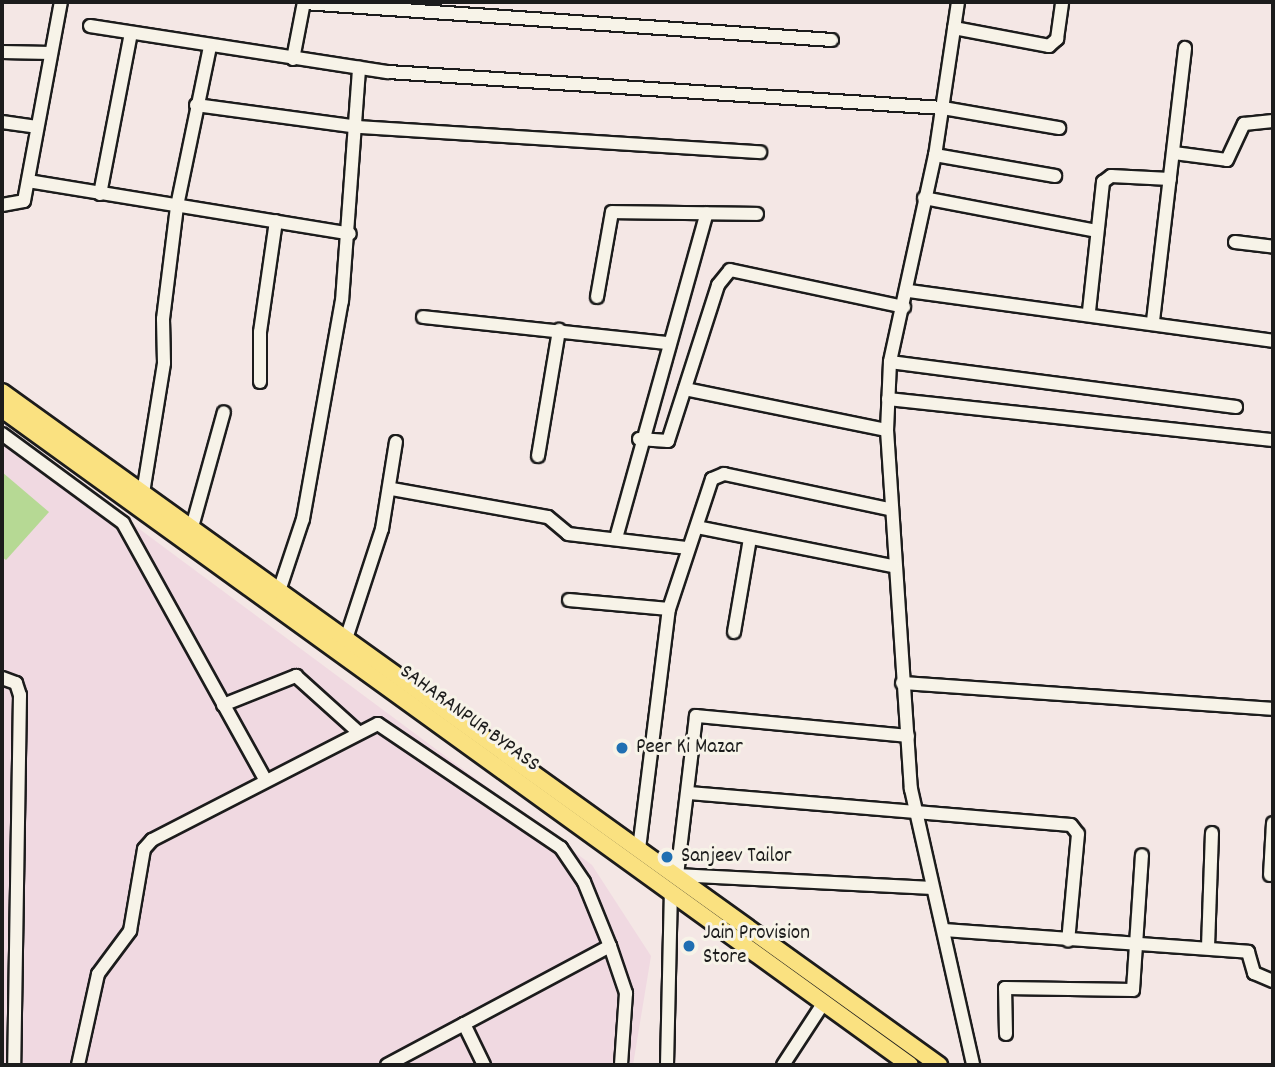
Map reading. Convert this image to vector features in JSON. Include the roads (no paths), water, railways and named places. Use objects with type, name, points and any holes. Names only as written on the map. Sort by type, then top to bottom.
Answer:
[{"type":"main road","points":[[2,392],[192,527],[278,594],[346,639],[939,1065]]},
{"type":"main road","name":"SAHARANPUR BYPASS","points":[[2,409],[910,1065]]},
{"type":"street","points":[[2,205],[21,205],[28,181],[61,2]]},
{"type":"street","points":[[293,59],[304,2],[832,40]]},
{"type":"street","points":[[958,2],[935,155],[924,198],[909,291],[890,362],[887,430],[893,566],[914,809],[973,1065]]},
{"type":"street","points":[[954,28],[1049,46],[1057,38],[1062,2]]},
{"type":"street","points":[[90,26],[210,47],[359,68],[943,108],[1059,128]]},
{"type":"street","points":[[100,194],[131,33]]},
{"type":"street","points":[[144,493],[164,362],[163,319],[177,206],[210,47]]},
{"type":"street","points":[[1153,321],[1185,48]]},
{"type":"street","points":[[2,52],[51,53]]},
{"type":"street","points":[[278,594],[303,519],[350,234],[359,127],[359,68]]},
{"type":"street","points":[[196,105],[359,127],[760,152]]},
{"type":"street","points":[[1174,153],[1227,160],[1244,124],[1273,121]]},
{"type":"street","points":[[2,122],[37,127]]},
{"type":"street","points":[[935,155],[1055,176]]},
{"type":"street","points":[[1089,311],[1097,231],[1107,178],[1170,179]]},
{"type":"street","points":[[28,181],[350,234]]},
{"type":"street","points":[[924,198],[1097,231]]},
{"type":"street","points":[[597,297],[609,213],[757,214]]},
{"type":"street","points":[[616,538],[639,439],[708,213]]},
{"type":"street","points":[[260,382],[260,332],[275,221]]},
{"type":"street","points":[[1235,242],[1273,247]]},
{"type":"street","points":[[639,439],[667,443],[718,285],[730,270],[904,307]]},
{"type":"street","points":[[909,291],[1089,311],[1273,341]]},
{"type":"street","points":[[423,317],[668,343]]},
{"type":"street","points":[[538,456],[559,330]]},
{"type":"street","points":[[890,362],[1236,407]]},
{"type":"street","points":[[685,389],[887,430]]},
{"type":"street","points":[[888,399],[1273,440]]},
{"type":"street","points":[[192,527],[224,412]]},
{"type":"street","points":[[2,434],[123,523],[265,779]]},
{"type":"street","points":[[346,639],[392,489],[396,442]]},
{"type":"street","points":[[639,849],[669,609],[688,548],[718,475],[889,509]]},
{"type":"street","points":[[392,489],[548,517],[568,534],[688,548]]},
{"type":"street","points":[[697,527],[893,566]]},
{"type":"street","points":[[734,632],[750,538]]},
{"type":"street","points":[[569,600],[669,609]]},
{"type":"street","points":[[223,705],[296,676],[357,731]]},
{"type":"street","points":[[2,678],[16,683],[20,695],[14,1065]]},
{"type":"street","points":[[902,683],[1273,709]]},
{"type":"street","points":[[908,736],[696,716],[689,793],[677,875],[932,888]]},
{"type":"street","points":[[78,1065],[98,974],[133,924],[144,849],[161,834],[357,731],[383,725],[561,848],[584,882],[626,993],[621,1065]]},
{"type":"street","points":[[689,793],[914,809],[1075,827],[1068,941]]},
{"type":"street","points":[[1270,875],[1273,823]]},
{"type":"street","points":[[1208,947],[1212,833]]},
{"type":"street","points":[[1006,1034],[1005,988],[1130,993],[1142,855]]},
{"type":"street","points":[[667,1065],[671,892]]},
{"type":"street","points":[[944,930],[1250,952],[1254,973],[1273,981]]},
{"type":"street","points":[[387,1065],[610,946]]},
{"type":"street","points":[[783,1065],[824,1002]]},
{"type":"street","points":[[464,1024],[484,1065]]},
{"type":"place","name":"Peer Ki Mazar","points":[[622,748]]},
{"type":"place","name":"Sanjeev Tailor","points":[[667,857]]},
{"type":"place","name":"Jain Provision Store","points":[[689,946]]}]
